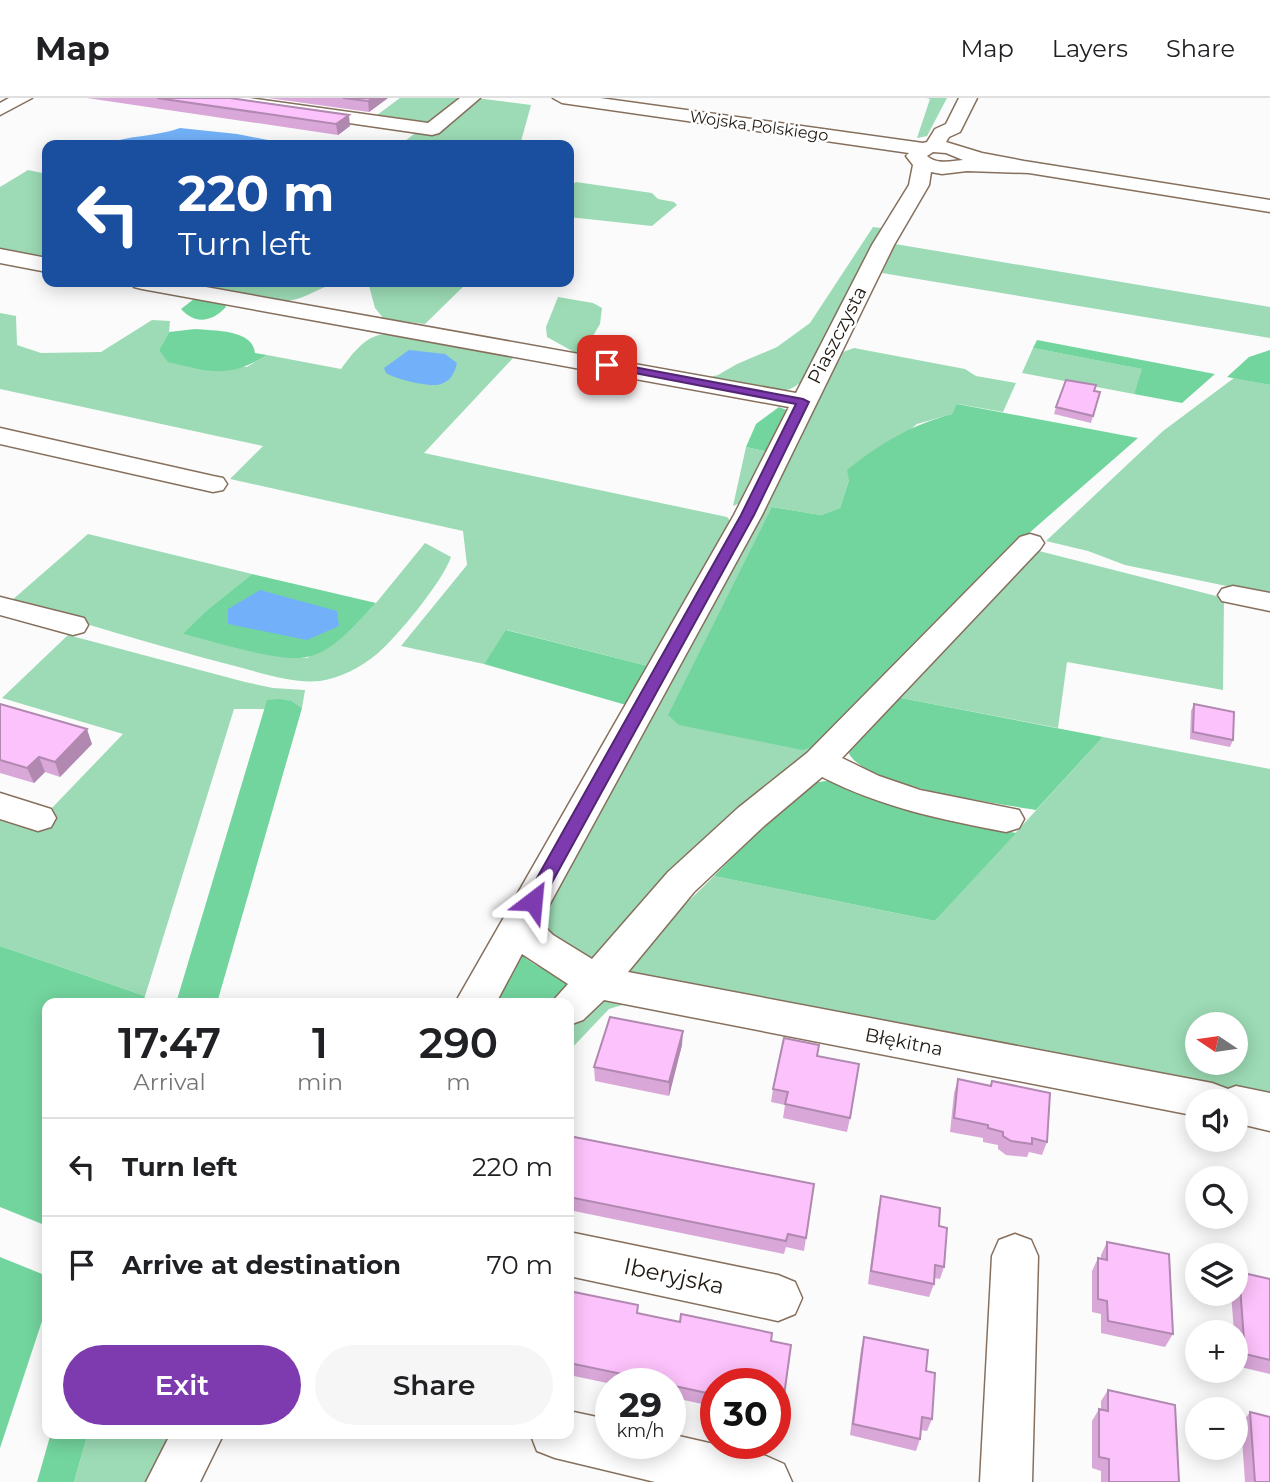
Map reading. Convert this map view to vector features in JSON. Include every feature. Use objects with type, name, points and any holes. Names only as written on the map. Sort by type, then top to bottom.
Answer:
[{"type":"street","points":[[0,110],[23,98]]},
{"type":"street","points":[[219,98],[432,130],[471,98]]},
{"type":"street","points":[[319,114],[341,98]]},
{"type":"street","name":"Wojska Polskiego","points":[[562,98],[873,144],[926,161],[965,157]]},
{"type":"street","name":"Piaszczysta","points":[[478,998],[748,515],[926,161],[942,133],[953,128],[968,98]]},
{"type":"street","points":[[953,128],[965,157],[1005,168],[1020,166],[1270,206]]},
{"type":"street","points":[[0,256],[42,264]]},
{"type":"street","points":[[171,287],[803,402]]},
{"type":"street","points":[[0,436],[213,484]]},
{"type":"street","points":[[519,925],[582,995],[681,882],[751,817],[819,761],[1030,543]]},
{"type":"street","points":[[1233,595],[1270,602]]},
{"type":"street","points":[[0,606],[73,625]]},
{"type":"street","points":[[819,761],[867,785],[916,802],[1006,819]]},
{"type":"street","points":[[0,806],[38,818]]},
{"type":"street","name":"Błękitna","points":[[582,995],[1185,1096]]},
{"type":"street","points":[[1248,1107],[1270,1112]]},
{"type":"street","name":"Iberyjska","points":[[574,1255],[778,1298]]},
{"type":"street","points":[[1006,1482],[1016,1256]]},
{"type":"street","points":[[574,1437],[766,1482]]},
{"type":"street","points":[[172,1482],[195,1439]]},
{"type":"green space","points":[[400,98],[463,98],[429,125],[373,118]]},
{"type":"green space","points":[[476,98],[531,105],[521,140],[406,140]]},
{"type":"green space","points":[[926,98],[947,98],[927,136],[917,138],[930,99]]},
{"type":"green space","points":[[28,170],[42,173],[42,258],[0,250],[0,187]]},
{"type":"green space","points":[[574,183],[652,193],[658,199],[677,205],[652,226],[574,218]]},
{"type":"green space","points":[[873,227],[881,228],[808,376],[793,388],[781,391],[759,390],[702,379],[718,375],[777,347],[810,323]]},
{"type":"green space","points":[[895,244],[1270,307],[1270,338],[882,273]]},
{"type":"green space","points":[[196,287],[326,287],[288,301]]},
{"type":"green space","points":[[369,287],[463,287],[425,324],[384,319],[375,308]]},
{"type":"green space","points":[[206,297],[223,302],[226,307],[215,316],[204,320],[192,318],[181,309],[194,299]]},
{"type":"green space","points":[[558,297],[593,303],[602,308],[600,324],[581,356],[547,337],[546,327]]},
{"type":"green space","points":[[0,313],[16,316],[17,345],[41,353],[101,352],[152,320],[170,321],[169,332],[159,350],[247,367],[267,355],[341,369],[365,342],[388,334],[423,337],[514,357],[424,453],[727,517],[731,522],[648,666],[507,630],[484,664],[401,646],[467,565],[463,531],[230,479],[263,446],[0,389]]},
{"type":"green space","points":[[195,329],[240,335],[253,345],[255,353],[267,355],[241,368],[219,371],[168,362],[159,350],[169,332]]},
{"type":"green space","points":[[1037,340],[1215,374],[1182,403],[1134,394],[1142,369],[1033,348]]},
{"type":"green space","points":[[854,348],[965,369],[976,376],[1016,383],[1003,412],[958,404],[952,414],[917,424],[849,480],[840,508],[821,515],[772,507],[822,745],[596,964],[567,952],[534,921],[659,706],[843,352]]},
{"type":"green space","points":[[1033,348],[1143,369],[1134,394],[1022,373]]},
{"type":"green space","points":[[1270,350],[1270,385],[1227,377],[1249,357]]},
{"type":"green space","points":[[1234,378],[1270,385],[1270,595],[1125,565],[1088,551],[1046,541],[1163,431]]},
{"type":"green space","points":[[957,404],[1138,438],[989,568],[822,745],[802,750],[679,725],[668,715],[772,507],[821,515],[840,508],[849,480],[847,470],[896,436],[952,414]]},
{"type":"green space","points":[[779,407],[789,411],[769,452],[746,447],[756,424]]},
{"type":"green space","points":[[746,447],[769,452],[740,503],[733,506]]},
{"type":"green space","points":[[88,534],[252,574],[207,610],[184,634],[278,656],[307,658],[351,628],[376,603],[425,543],[451,557],[439,580],[418,608],[377,654],[343,675],[328,680],[298,681],[203,658],[11,601]]},
{"type":"green space","points":[[1039,551],[1224,598],[1223,690],[1067,662],[1058,728],[891,696]]},
{"type":"green space","points":[[252,574],[376,603],[336,642],[307,657],[280,657],[183,634],[207,610]]},
{"type":"green space","points":[[506,630],[648,666],[626,705],[484,664]]},
{"type":"green space","points":[[68,635],[245,682],[273,688],[305,690],[302,708],[292,701],[268,700],[265,709],[234,709],[145,996],[0,946],[0,817],[37,828],[51,809],[123,734],[2,698]]},
{"type":"green space","points":[[891,696],[1103,737],[1036,810],[968,799],[891,780],[870,771],[852,757],[843,743]]},
{"type":"green space","points":[[267,700],[292,701],[302,708],[218,998],[178,998]]},
{"type":"green space","points":[[1103,737],[1270,769],[1270,1101],[1248,1097],[1248,1089],[1209,1089],[616,973],[714,876],[935,921]]},
{"type":"green space","points":[[833,780],[900,807],[1016,833],[935,921],[714,876],[805,784]]},
{"type":"green space","points":[[0,946],[145,996],[42,998],[42,1224],[0,1207]]},
{"type":"green space","points":[[518,950],[530,962],[580,982],[564,998],[492,998]]},
{"type":"green space","points":[[596,995],[632,1002],[609,1009],[574,1046],[574,1018]]},
{"type":"green space","points":[[0,1257],[42,1274],[42,1321],[0,1448]]},
{"type":"green space","points":[[49,1439],[86,1439],[74,1482],[37,1482]]},
{"type":"green space","points":[[86,1439],[179,1439],[154,1482],[74,1482]]},
{"type":"water","points":[[180,128],[268,140],[119,140]]},
{"type":"water","points":[[409,350],[445,354],[457,363],[454,373],[441,384],[429,385],[386,373],[384,368]]},
{"type":"water","points":[[260,590],[337,611],[339,626],[307,640],[228,624],[228,609]]},
{"type":"building","points":[[157,98],[230,98],[349,115],[336,124]]},
{"type":"building","points":[[343,98],[373,98],[368,101]]},
{"type":"building","points":[[1066,380],[1096,385],[1094,391],[1100,392],[1093,416],[1056,407]]},
{"type":"building","points":[[0,704],[87,729],[55,762],[39,757],[27,768],[0,760]]},
{"type":"building","points":[[1194,704],[1234,712],[1233,740],[1193,732]]},
{"type":"building","points":[[610,1017],[683,1031],[669,1082],[594,1067]]},
{"type":"building","points":[[784,1038],[819,1045],[817,1056],[859,1064],[850,1118],[785,1104],[788,1092],[773,1089]]},
{"type":"building","points":[[958,1079],[991,1086],[992,1081],[1050,1093],[1047,1142],[1032,1138],[1032,1144],[1011,1141],[1003,1136],[1003,1132],[988,1128],[988,1125],[954,1118]]},
{"type":"building","points":[[574,1137],[814,1184],[806,1238],[788,1234],[786,1241],[574,1198]]},
{"type":"building","points":[[881,1196],[940,1208],[939,1226],[947,1228],[944,1267],[935,1265],[934,1284],[871,1271]]},
{"type":"building","points":[[1107,1242],[1169,1254],[1173,1334],[1108,1321],[1107,1301],[1098,1299],[1098,1258],[1107,1260]]},
{"type":"building","points":[[1248,1274],[1270,1279],[1270,1360],[1248,1355],[1248,1320],[1243,1320],[1241,1306],[1248,1306]]},
{"type":"building","points":[[574,1292],[638,1305],[637,1313],[680,1322],[681,1314],[772,1333],[771,1341],[791,1345],[788,1368],[700,1368],[700,1392],[686,1388],[686,1368],[595,1368],[574,1364]]},
{"type":"building","points":[[864,1337],[928,1350],[926,1371],[935,1373],[932,1419],[922,1417],[920,1439],[853,1424]]},
{"type":"building","points":[[1108,1390],[1175,1405],[1179,1482],[1109,1482],[1109,1459],[1099,1457],[1099,1409],[1108,1411]]},
{"type":"building","points":[[1250,1412],[1270,1417],[1270,1482],[1255,1482]]},
{"type":"route","points":[[533,901],[748,515],[803,402],[607,365]]}]
